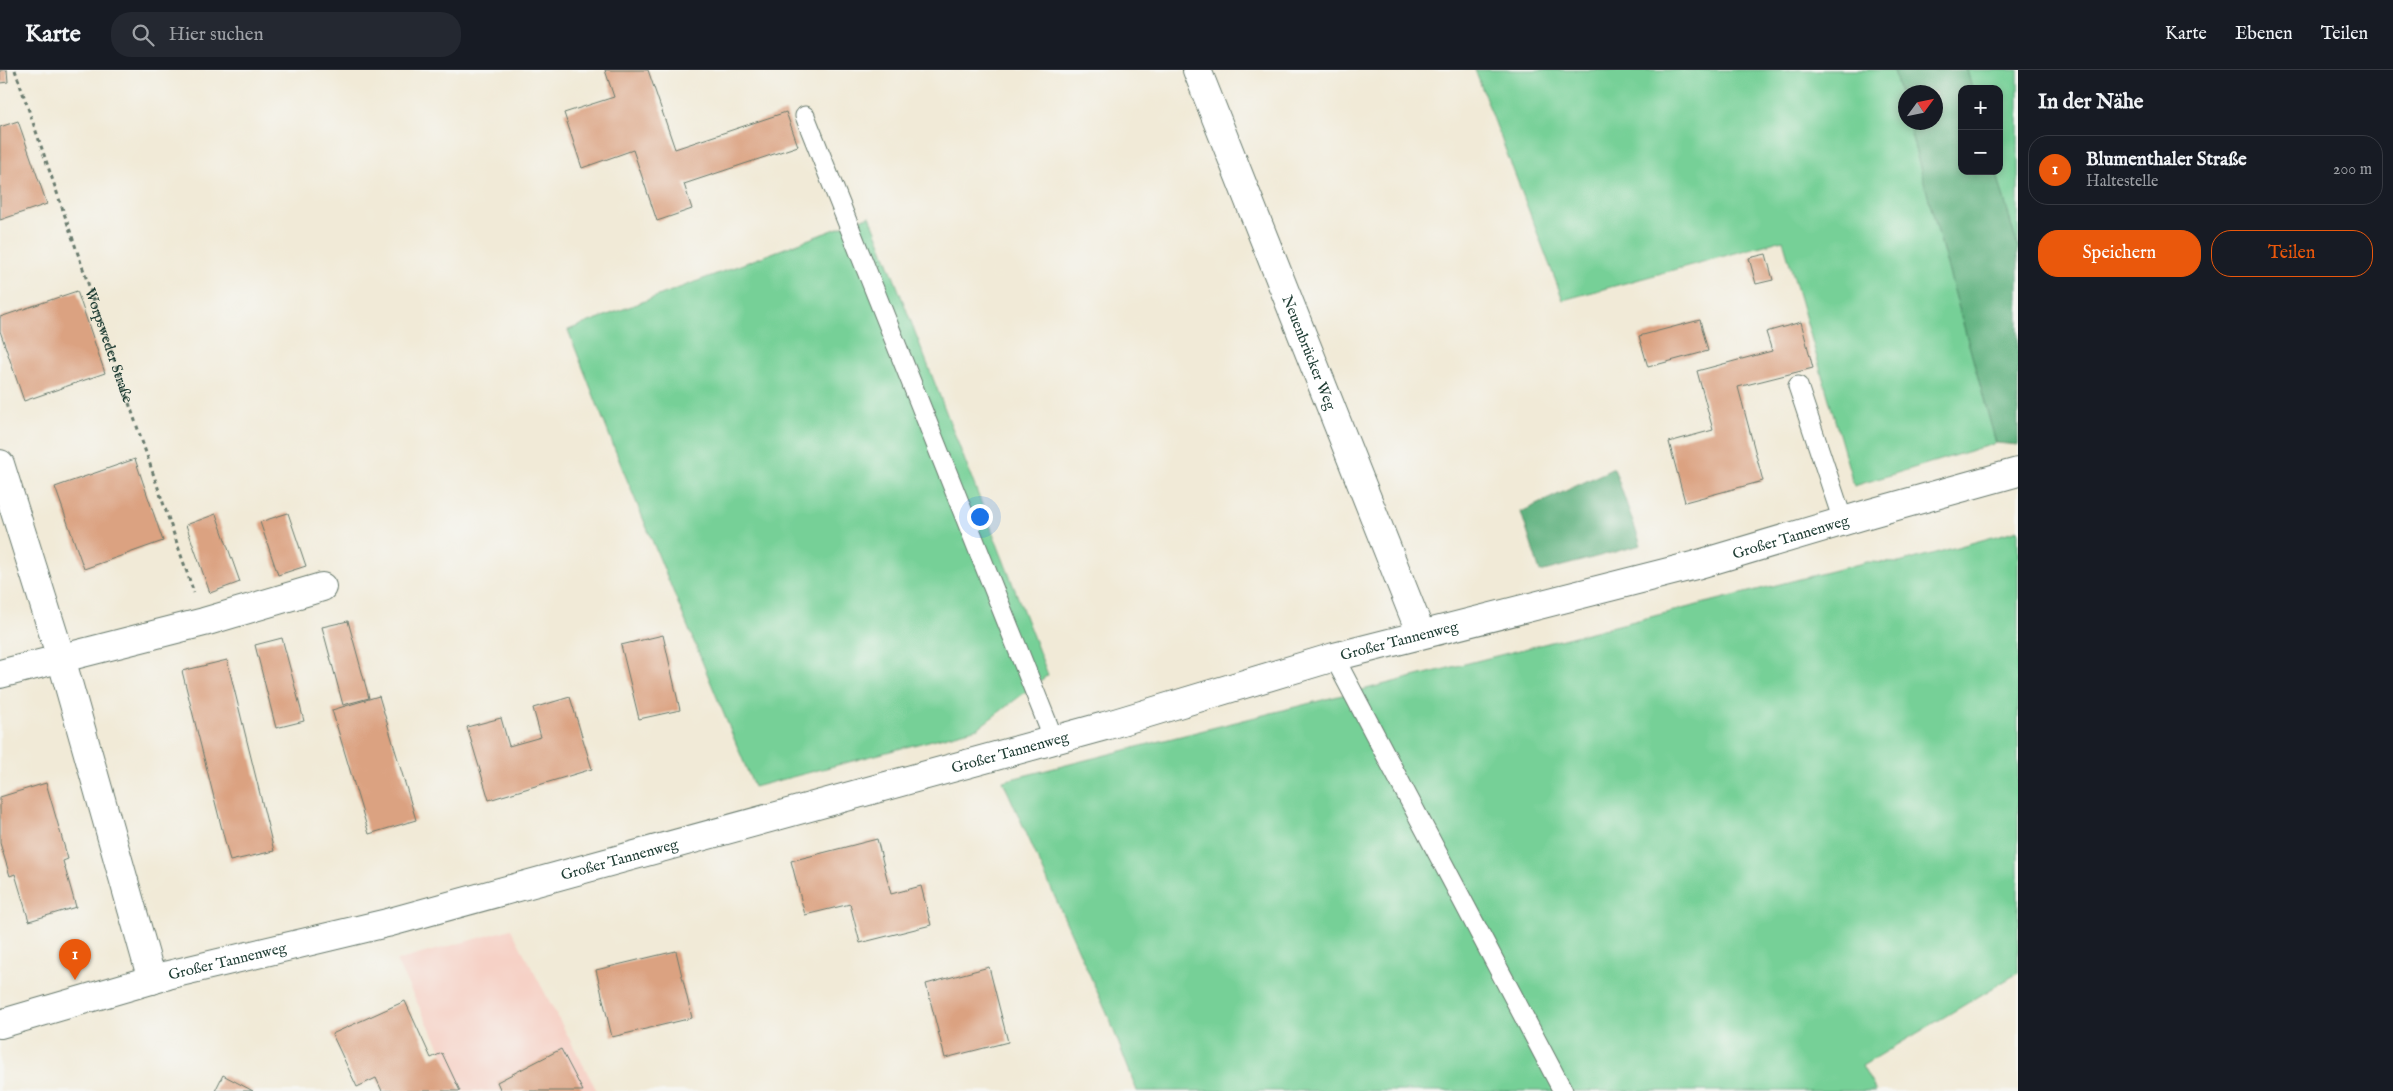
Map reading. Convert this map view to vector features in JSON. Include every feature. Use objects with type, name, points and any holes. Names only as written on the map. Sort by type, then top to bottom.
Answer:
[{"type":"street","name":"Neuenbrücker Weg","points":[[1198,70],[1421,634]]},
{"type":"street","points":[[0,464],[61,658],[152,980]]},
{"type":"street","name":"Großer Tannenweg","points":[[0,1024],[152,980],[387,923],[1054,740],[1334,657],[1696,565],[2018,472]]},
{"type":"street","points":[[0,674],[204,622],[322,587]]},
{"type":"lane","points":[[805,116],[1054,740]]},
{"type":"lane","points":[[1798,386],[1843,521]]},
{"type":"lane","points":[[1334,657],[1563,1091]]},
{"type":"path","name":"Worpsweder Straße","points":[[15,70],[204,622]]},
{"type":"shaded area","points":[[511,929],[597,1091],[462,1091],[396,961]]},
{"type":"green space","points":[[1475,70],[1894,70],[1898,86],[1898,130],[1910,130],[1996,443],[1854,486],[1783,240],[1563,300]]},
{"type":"green space","points":[[1894,70],[1967,70],[1971,85],[1958,85],[1958,175],[1997,175],[2018,248],[2018,445],[1996,443],[1910,130],[1943,130],[1943,85],[1898,86]]},
{"type":"green space","points":[[1967,70],[2018,70],[2018,248],[1997,175],[2003,175],[2003,85],[1971,85]]},
{"type":"green space","points":[[870,216],[1048,675],[978,728],[754,787],[623,470],[568,330]]},
{"type":"green space","points":[[1614,468],[1641,545],[1540,572],[1521,512]]},
{"type":"green space","points":[[2018,530],[2018,973],[1862,1066],[1876,1091],[1137,1091],[1109,1018],[1003,781],[1867,562],[1899,563]]},
{"type":"building","points":[[0,70],[7,70],[8,82],[0,83]]},
{"type":"building","points":[[605,70],[648,70],[675,149],[786,112],[798,146],[684,184],[692,209],[657,221],[633,150],[582,168],[564,113],[614,97]]},
{"type":"building","points":[[18,121],[47,204],[0,220],[0,127]]},
{"type":"building","points":[[1766,254],[1773,280],[1756,284],[1749,258]]},
{"type":"building","points":[[77,291],[105,373],[24,401],[0,331],[0,317]]},
{"type":"building","points":[[1700,320],[1708,351],[1648,367],[1639,336]]},
{"type":"building","points":[[1801,322],[1813,368],[1738,387],[1763,481],[1685,502],[1669,442],[1713,430],[1697,371],[1772,351],[1766,332]]},
{"type":"building","points":[[135,459],[163,541],[84,569],[55,487]]},
{"type":"building","points":[[288,513],[306,566],[278,575],[260,522]]},
{"type":"building","points":[[216,514],[240,582],[210,593],[186,525]]},
{"type":"building","points":[[348,621],[369,698],[343,705],[322,627]]},
{"type":"building","points":[[663,635],[680,710],[639,719],[621,645]]},
{"type":"building","points":[[282,638],[304,721],[276,728],[255,645]]},
{"type":"building","points":[[227,660],[274,851],[230,861],[182,671]]},
{"type":"building","points":[[379,696],[416,820],[369,834],[332,710]]},
{"type":"building","points":[[570,697],[592,769],[489,800],[467,727],[501,718],[509,746],[541,737],[533,708]]},
{"type":"building","points":[[46,783],[68,859],[63,861],[76,907],[29,921],[15,874],[10,876],[0,843],[0,797]]},
{"type":"building","points":[[877,839],[891,894],[921,886],[931,925],[860,943],[850,904],[805,915],[791,861]]},
{"type":"building","points":[[676,951],[692,1018],[612,1037],[596,970]]},
{"type":"building","points":[[989,967],[1008,1042],[945,1058],[926,984]]},
{"type":"building","points":[[405,1001],[431,1058],[442,1053],[460,1091],[382,1091],[376,1078],[357,1087],[332,1034]]},
{"type":"building","points":[[561,1049],[583,1091],[501,1091],[497,1082]]},
{"type":"building","points":[[223,1075],[253,1091],[215,1091]]},
{"type":"place","name":"Blumenthaler Straße","points":[[75,980]]}]
